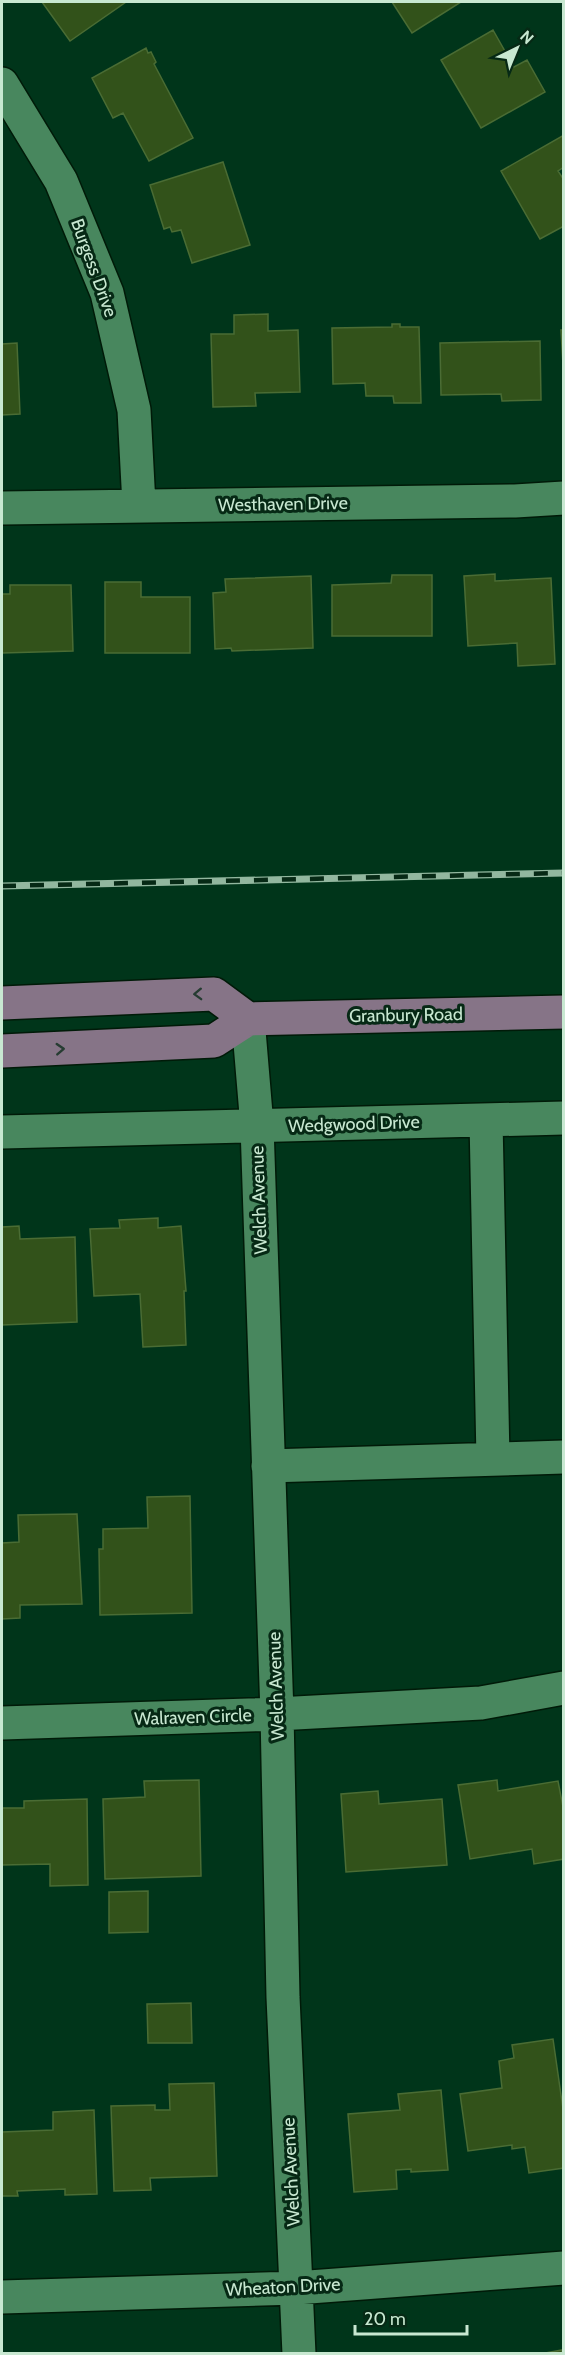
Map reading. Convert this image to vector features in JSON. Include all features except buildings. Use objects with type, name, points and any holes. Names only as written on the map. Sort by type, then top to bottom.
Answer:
[{"type":"main road","points":[[2,1003],[214,994],[248,1019],[214,1041],[2,1051]]},
{"type":"main road","name":"Granbury Road","points":[[248,1019],[564,1012]]},
{"type":"street","name":"Burgess Drive","points":[[2,84],[61,181],[107,293],[134,410],[139,505]]},
{"type":"street","name":"Westhaven Drive","points":[[2,508],[515,501],[564,498]]},
{"type":"street","name":"Welch Avenue","points":[[248,1019],[257,1126],[277,1714],[283,1997],[299,2354]]},
{"type":"street","name":"Wedgwood Drive","points":[[2,1132],[564,1118]]},
{"type":"street","points":[[486,1120],[493,1459]]},
{"type":"street","points":[[268,1466],[564,1457]]},
{"type":"street","name":"Walraven Circle","points":[[2,1723],[277,1714],[481,1703],[564,1688]]},
{"type":"street","name":"Wheaton Drive","points":[[2,2297],[296,2288],[564,2268]]},
{"type":"railway","points":[[2,886],[564,873]]}]
